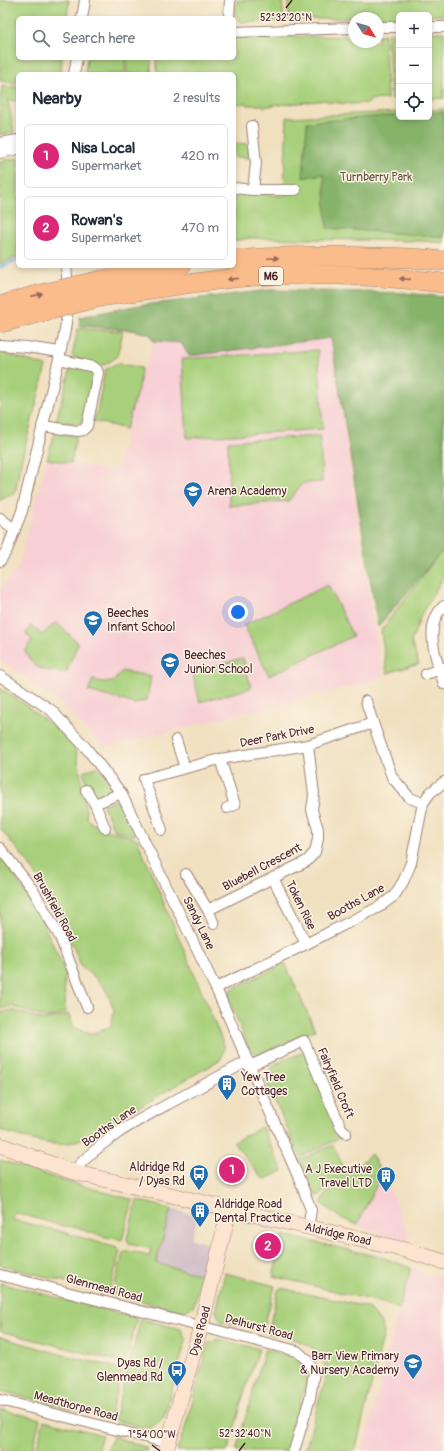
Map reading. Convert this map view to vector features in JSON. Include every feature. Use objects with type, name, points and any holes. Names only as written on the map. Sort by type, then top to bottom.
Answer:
[{"type":"highway","name":"M6","points":[[236,260],[333,256],[421,258],[444,261]]},
{"type":"highway","name":"M6","points":[[0,323],[100,289],[174,268]]},
{"type":"highway","name":"M6","points":[[0,306],[30,297],[100,289],[178,285],[257,276],[342,275],[444,283]]},
{"type":"street","points":[[82,16],[85,0]]},
{"type":"street","points":[[229,16],[230,0]]},
{"type":"street","points":[[384,27],[396,27]]},
{"type":"street","points":[[432,27],[444,27]]},
{"type":"street","points":[[236,32],[348,28]]},
{"type":"street","points":[[74,72],[76,60]]},
{"type":"street","points":[[252,126],[256,163],[253,190]]},
{"type":"street","points":[[0,143],[16,140]]},
{"type":"street","points":[[0,153],[16,149]]},
{"type":"street","points":[[236,188],[253,190],[296,190]]},
{"type":"street","points":[[0,561],[7,550],[22,511],[60,356],[69,297],[66,268]]},
{"type":"street","points":[[0,345],[26,346],[93,367],[97,370],[98,373],[87,426],[83,430],[78,431],[42,426]]},
{"type":"street","points":[[0,518],[15,530]]},
{"type":"street","points":[[444,606],[433,624],[432,636],[442,669],[444,684]]},
{"type":"street","points":[[426,674],[442,669]]},
{"type":"street","name":"Sandy Lane","points":[[0,676],[51,710],[87,749],[121,792],[216,988],[301,1183],[311,1210],[308,1228]]},
{"type":"street","points":[[366,701],[372,723],[392,777],[410,798],[423,803]]},
{"type":"street","name":"Deer Park Drive","points":[[162,830],[144,779],[220,759],[308,745],[372,723]]},
{"type":"street","points":[[176,740],[185,768]]},
{"type":"street","name":"Bluebell Crescent","points":[[208,910],[307,861],[315,852],[318,839],[318,829],[312,810],[314,794],[308,745]]},
{"type":"street","points":[[220,759],[236,805]]},
{"type":"street","name":"Booths Lane","points":[[216,988],[379,907],[394,896],[404,882],[411,863],[423,803],[430,792],[444,782]]},
{"type":"street","points":[[86,790],[95,804],[105,828]]},
{"type":"street","points":[[95,804],[121,792]]},
{"type":"street","name":"Brushfield Road","points":[[0,848],[33,890],[60,937],[87,1007]]},
{"type":"street","points":[[186,874],[208,910],[214,924]]},
{"type":"street","name":"Token Rise","points":[[273,878],[306,944]]},
{"type":"street","name":"Booths Lane","points":[[73,1172],[83,1160],[102,1144],[138,1120],[249,1064],[304,1041]]},
{"type":"street","name":"Fairyfield Croft","points":[[304,1041],[341,1128],[346,1133]]},
{"type":"street","name":"Aldridge Road","points":[[0,1145],[73,1172],[229,1210],[405,1250],[444,1262]]},
{"type":"street","name":"Dyas Road","points":[[167,1447],[201,1326],[229,1210]]},
{"type":"street","name":"Glenmead Road","points":[[0,1275],[201,1326]]},
{"type":"street","name":"Delhurst Road","points":[[201,1326],[297,1351],[307,1360],[314,1372],[310,1398],[294,1451]]},
{"type":"street","name":"Meadthorpe Road","points":[[0,1400],[167,1447]]},
{"type":"shaded area","points":[[331,338],[375,635],[383,678],[104,748],[61,704],[0,660],[0,590],[19,565],[47,459],[112,471],[118,468],[134,399],[153,341],[181,343],[189,356]]},
{"type":"shaded area","points":[[382,1174],[396,1203],[410,1239],[408,1243],[357,1225]]},
{"type":"shaded area","points":[[171,1209],[198,1216],[191,1239],[209,1244],[201,1275],[156,1263]]},
{"type":"shaded area","name":"Barr View Primary & Nursery Academy","points":[[411,1268],[444,1278],[444,1451],[363,1451],[399,1309]]},
{"type":"green space","points":[[0,0],[69,0],[67,16],[16,16],[16,60],[62,60],[61,72],[16,72],[16,83],[0,81]]},
{"type":"green space","points":[[237,0],[282,0],[284,21],[241,22],[234,14]]},
{"type":"green space","points":[[288,0],[444,0],[444,15],[432,16],[432,12],[396,12],[396,17],[384,17],[384,12],[348,12],[348,18],[289,20]]},
{"type":"green space","points":[[432,32],[444,32],[444,98],[432,99]]},
{"type":"green space","points":[[396,33],[396,98],[391,99],[388,34]]},
{"type":"green space","points":[[385,34],[387,99],[369,100],[369,103],[351,104],[328,102],[327,100],[279,104],[264,107],[263,105],[247,105],[246,103],[236,104],[236,72],[157,72],[157,60],[236,60],[236,37],[348,36],[348,48],[384,48]]},
{"type":"green space","points":[[87,60],[125,60],[125,72],[85,72]]},
{"type":"green space","points":[[127,60],[151,60],[151,72],[127,72]]},
{"type":"green space","points":[[2,86],[16,87],[16,101],[8,100],[14,132],[0,135],[0,99]]},
{"type":"green space","name":"Turnberry Park","points":[[444,109],[444,243],[422,241],[250,238],[236,241],[236,191],[280,196],[296,192],[284,189],[287,117],[396,112],[396,120],[432,120],[432,110]]},
{"type":"green space","name":"Turnberry Park","points":[[444,112],[444,237],[327,228],[324,174],[303,178],[307,122],[396,115],[396,120],[432,120],[432,113]]},
{"type":"green space","points":[[236,143],[249,144],[251,158],[236,157]]},
{"type":"green space","points":[[16,158],[16,258],[0,264],[0,161]]},
{"type":"green space","points":[[270,290],[405,293],[444,297],[444,551],[440,553],[378,627],[331,338],[189,356],[181,343],[153,341],[150,334],[131,330],[79,326],[80,317],[134,306]]},
{"type":"green space","points":[[78,329],[123,331],[117,357],[104,365],[85,362],[72,356]]},
{"type":"green space","points":[[318,350],[323,429],[187,438],[182,359]]},
{"type":"green space","points":[[0,352],[46,366],[19,470],[16,490],[13,494],[0,501]]},
{"type":"green space","points":[[117,363],[141,368],[140,381],[126,429],[93,421],[97,412],[105,370]]},
{"type":"green space","points":[[71,367],[92,370],[94,374],[82,421],[79,424],[56,421]]},
{"type":"green space","points":[[57,433],[76,436],[71,463],[47,459],[54,435]]},
{"type":"green space","points":[[320,436],[322,482],[303,483],[288,501],[229,506],[228,441]]},
{"type":"green space","points":[[444,551],[444,576],[422,613],[411,642],[419,664],[387,673],[381,630],[440,553]]},
{"type":"green space","points":[[328,585],[353,636],[269,676],[244,625]]},
{"type":"green space","points":[[56,622],[78,643],[66,673],[41,669],[33,663],[25,651],[32,640],[26,634],[31,625],[42,635]]},
{"type":"green space","points":[[243,658],[251,688],[200,702],[192,672]]},
{"type":"green space","points":[[122,671],[151,676],[147,700],[135,704],[88,691],[93,680],[113,682]]},
{"type":"green space","points":[[0,688],[22,702],[69,739],[73,744],[77,754],[87,818],[102,829],[137,839],[224,1045],[221,1059],[97,1132],[80,1140],[67,1143],[55,1144],[40,1142],[0,1130],[0,1013],[12,1010],[45,1020],[68,1014],[75,1028],[90,1034],[111,1027],[114,1010],[104,987],[82,968],[52,900],[29,864],[0,828]]},
{"type":"green space","points":[[98,766],[116,791],[97,798],[91,788],[87,786],[83,772]]},
{"type":"green space","points":[[120,798],[138,833],[134,835],[114,830],[103,805]]},
{"type":"green space","points":[[0,855],[11,870],[42,921],[66,974],[64,984],[66,1012],[47,1018],[11,1006],[0,1009]]},
{"type":"green space","points":[[285,963],[315,1030],[260,1054],[253,1052],[249,1049],[229,999],[230,991]]},
{"type":"green space","points":[[306,1051],[342,1137],[300,1157],[266,1081],[273,1065]]},
{"type":"green space","points":[[262,1127],[283,1171],[265,1179],[261,1177],[233,1142]]},
{"type":"green space","points":[[333,1145],[347,1175],[371,1154],[382,1174],[357,1225],[339,1217],[321,1203],[327,1193],[342,1180],[318,1196],[310,1188],[297,1161]]},
{"type":"green space","points":[[0,1160],[59,1179],[133,1200],[122,1240],[105,1237],[73,1227],[15,1213],[13,1220],[63,1232],[117,1248],[120,1251],[109,1293],[0,1265]]},
{"type":"green space","points":[[137,1200],[171,1209],[156,1263],[201,1275],[194,1305],[184,1312],[112,1294],[123,1253],[133,1252],[149,1256],[151,1249],[129,1244],[127,1239]]},
{"type":"green space","points":[[284,1235],[384,1258],[411,1268],[399,1309],[383,1303],[273,1276]]},
{"type":"green space","points":[[225,1273],[275,1286],[263,1331],[222,1322],[216,1312]]},
{"type":"green space","points":[[0,1283],[137,1318],[125,1363],[0,1331]]},
{"type":"green space","points":[[281,1288],[367,1307],[380,1321],[384,1333],[355,1451],[305,1451],[326,1373],[324,1363],[320,1355],[313,1348],[296,1340],[268,1333],[278,1290]]},
{"type":"green space","points":[[141,1319],[181,1329],[186,1340],[164,1417],[150,1429],[114,1420]]},
{"type":"green space","points":[[0,1337],[123,1370],[109,1418],[0,1391]]},
{"type":"green space","points":[[218,1339],[259,1349],[239,1408],[240,1409],[228,1451],[177,1451],[186,1425],[208,1344]]},
{"type":"green space","points":[[265,1349],[299,1359],[307,1377],[287,1451],[236,1451]]},
{"type":"green space","points":[[0,1409],[40,1419],[32,1451],[0,1451]]},
{"type":"green space","points":[[44,1420],[102,1435],[97,1451],[36,1451]]},
{"type":"green space","points":[[113,1436],[145,1447],[147,1451],[107,1451]]},
{"type":"waterway","points":[[0,267],[16,261]]},
{"type":"place","name":"Arena Academy","points":[[193,508]]},
{"type":"place","name":"Beeches Infant School","points":[[93,637]]},
{"type":"place","name":"Beeches Junior School","points":[[170,679]]},
{"type":"place","name":"Yew Tree Cottages","points":[[227,1101]]},
{"type":"place","name":"Nisa Local","points":[[232,1170]]},
{"type":"place","name":"Aldridge Rd / Dyas Rd","points":[[199,1191]]},
{"type":"place","name":"A J Executive Travel LTD","points":[[386,1193]]},
{"type":"place","name":"Aldridge Road Dental Practice","points":[[200,1228]]},
{"type":"place","name":"Rowan's","points":[[268,1246]]},
{"type":"place","name":"Barr View Primary & Nursery Academy","points":[[413,1380]]},
{"type":"place","name":"Dyas Rd / Glenmead Rd","points":[[177,1387]]}]
